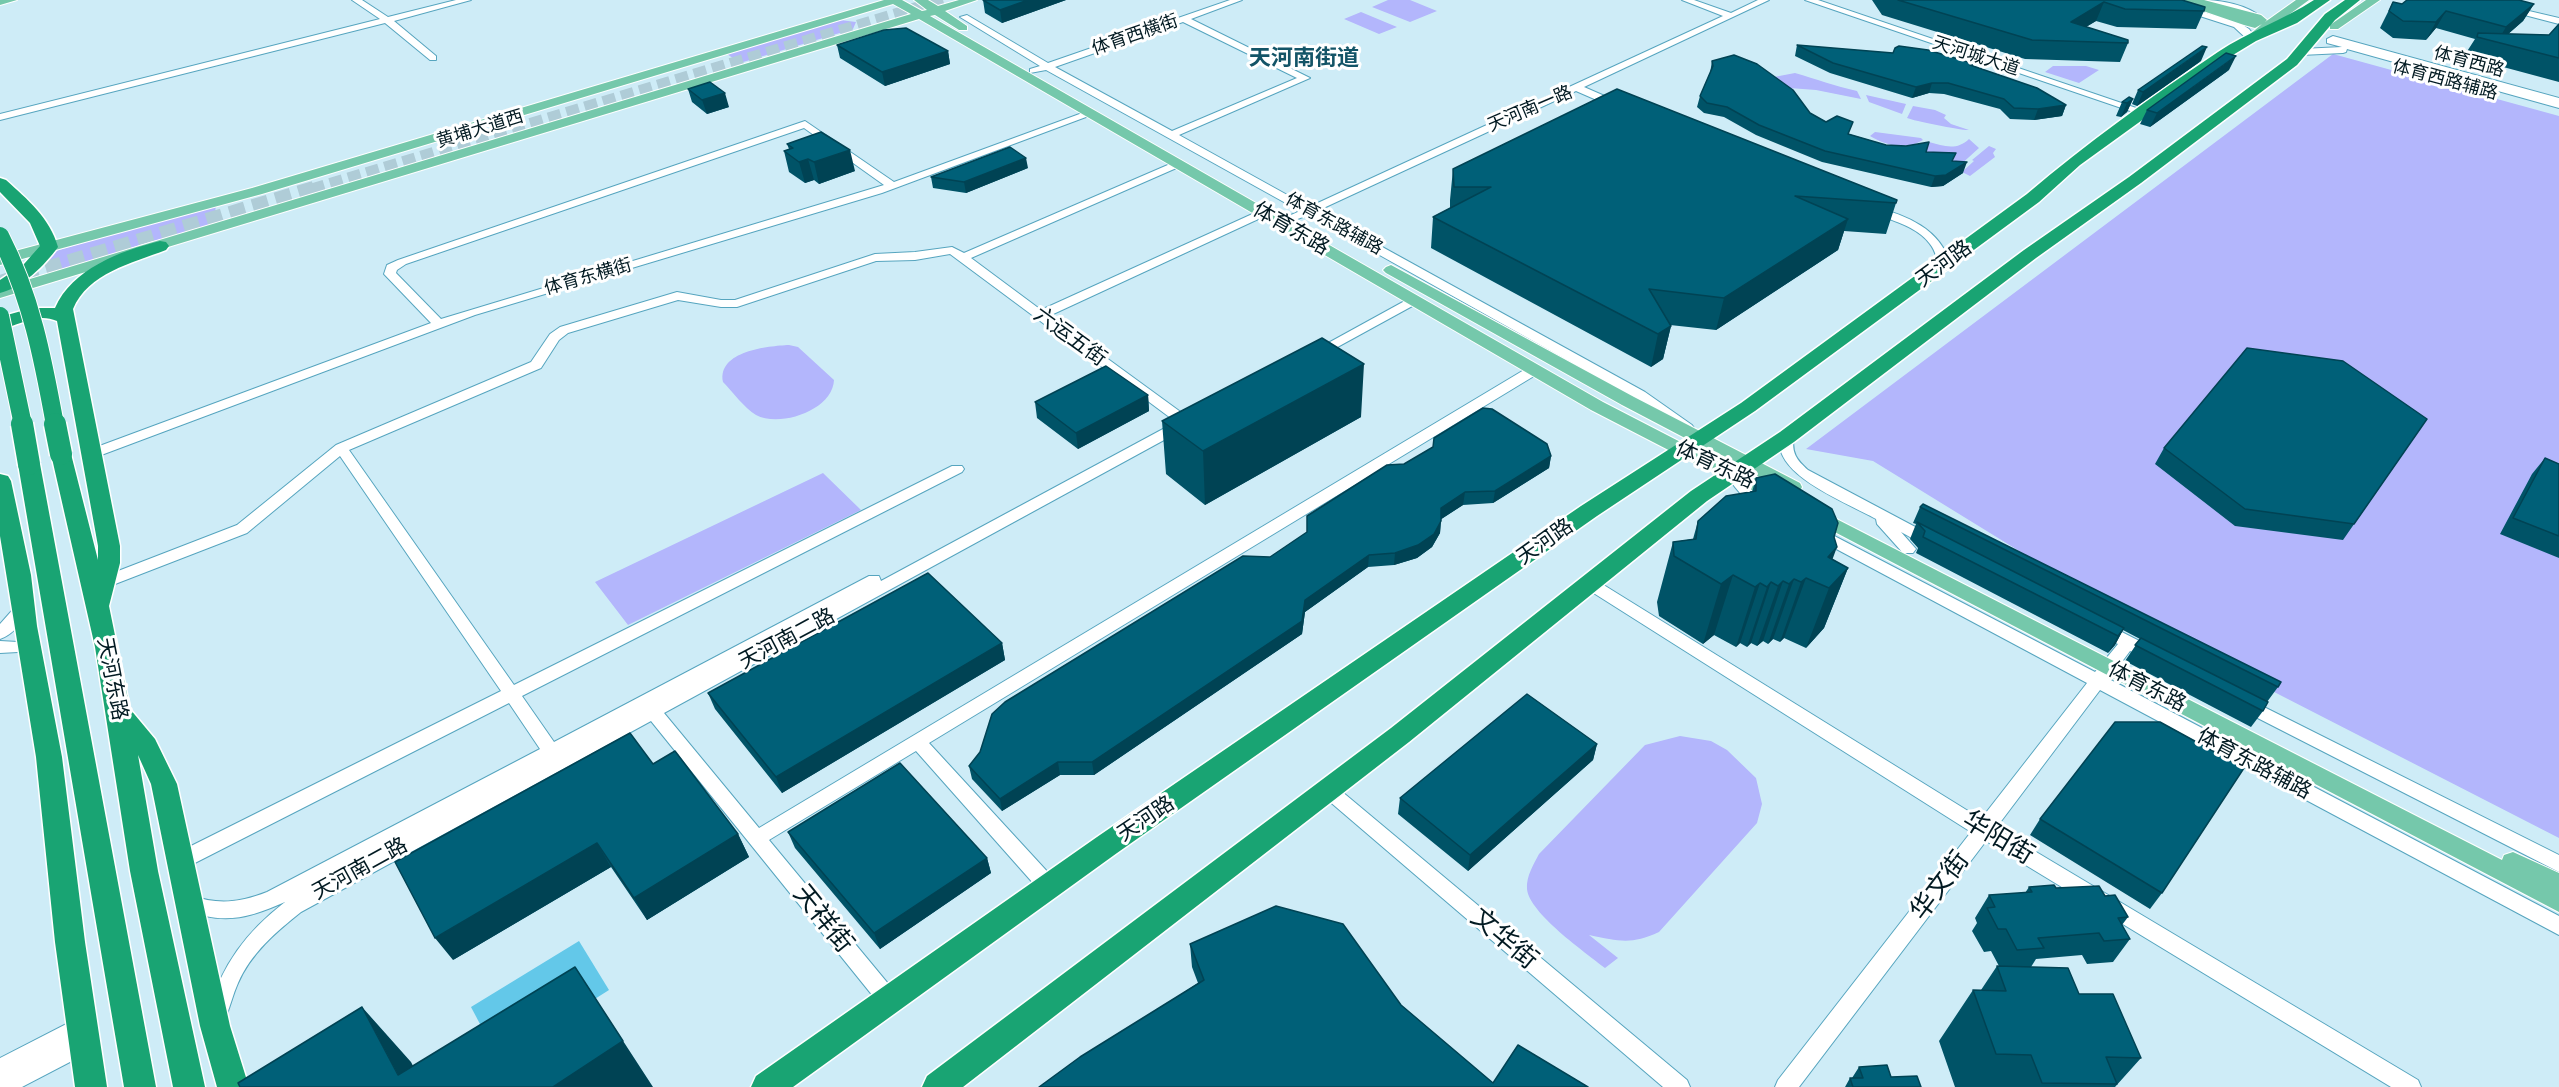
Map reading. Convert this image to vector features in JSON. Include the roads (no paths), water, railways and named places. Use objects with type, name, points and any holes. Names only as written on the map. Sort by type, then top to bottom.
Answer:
[{"type":"highway","name":"天河路","points":[[767,1087],[1048,886],[1589,511],[1692,444],[1944,264],[2033,198],[2074,162],[2143,112],[2251,38],[2286,24],[2323,0]]},
{"type":"highway","name":"天河路","points":[[938,1087],[1328,790],[1685,507],[1787,437],[2030,254],[2156,164],[2281,70],[2353,0]]},
{"type":"highway","points":[[0,288],[30,268],[49,247],[45,234],[37,221],[1,186]]},
{"type":"highway","name":"天河东路","points":[[0,236],[19,273],[32,317],[97,606],[119,714],[128,784],[142,861],[189,1087]]},
{"type":"highway","points":[[97,606],[105,582],[110,546],[64,317],[66,301],[78,286],[103,270],[160,246]]},
{"type":"highway","points":[[0,324],[39,313],[58,313],[64,317]]},
{"type":"highway","name":"天河东路","points":[[0,316],[17,391],[140,1087]]},
{"type":"highway","points":[[0,481],[18,575],[55,804],[62,878],[91,1087]]},
{"type":"highway","points":[[18,575],[42,533]]},
{"type":"highway","points":[[39,701],[86,790]]},
{"type":"highway","points":[[119,714],[145,740],[157,762],[190,903],[215,1026],[233,1087]]},
{"type":"main road","points":[[0,2],[10,0]]},
{"type":"main road","name":"体育东路","points":[[895,0],[1597,406],[1692,444],[2112,661],[2559,885]]},
{"type":"main road","name":"黄埔大道西","points":[[0,260],[257,191],[895,0]]},
{"type":"main road","name":"体育东路","points":[[920,0],[976,37],[1040,68],[1306,216],[1637,406],[1692,444]]},
{"type":"main road","name":"黄埔大道西","points":[[0,293],[971,0]]},
{"type":"main road","points":[[976,37],[965,24],[964,16],[983,0]]},
{"type":"main road","points":[[2177,0],[2218,10],[2243,26],[2250,33],[2251,38],[2302,0]]},
{"type":"main road","points":[[2191,0],[2252,24],[2260,21],[2253,14]]},
{"type":"main road","points":[[2332,22],[2374,0]]},
{"type":"main road","points":[[2253,14],[2288,11]]},
{"type":"main road","points":[[835,41],[891,31],[948,32]]},
{"type":"main road","points":[[257,191],[242,202],[240,209],[249,214],[270,213]]},
{"type":"main road","name":"体育东路","points":[[1741,469],[1908,549],[2112,661],[2335,796],[2559,901]]},
{"type":"street","points":[[356,0],[387,20],[433,58]]},
{"type":"street","points":[[0,117],[467,0]]},
{"type":"street","name":"体育西横街","points":[[1040,68],[1238,0]]},
{"type":"street","points":[[1686,0],[1732,16]]},
{"type":"street","name":"天河南一路","points":[[1306,216],[1566,98],[1577,88],[1765,0]]},
{"type":"street","name":"天河城大道","points":[[1809,0],[2143,112]]},
{"type":"street","points":[[2154,0],[2237,25],[2251,38]]},
{"type":"street","points":[[2207,0],[2253,14]]},
{"type":"street","points":[[2471,0],[2559,21]]},
{"type":"street","name":"体育东路辅路","points":[[964,16],[1040,68],[1171,135],[1306,216]]},
{"type":"street","points":[[1171,135],[1305,78],[1183,19]]},
{"type":"street","points":[[2332,22],[2349,38],[2383,52]]},
{"type":"street","name":"体育西路辅路","points":[[2332,22],[2362,40],[2559,95]]},
{"type":"street","points":[[2370,54],[2330,41],[2337,39],[2383,52]]},
{"type":"street","points":[[2306,45],[2370,54]]},
{"type":"street","name":"体育西路辅路","points":[[2330,50],[2559,111]]},
{"type":"street","name":"体育西路","points":[[2383,52],[2559,103]]},
{"type":"street","name":"体育西路","points":[[2370,54],[2559,103]]},
{"type":"street","points":[[1577,88],[1632,111]]},
{"type":"street","name":"体育东横街","points":[[91,454],[471,312],[892,186],[1089,114]]},
{"type":"street","points":[[439,324],[390,274],[391,268],[402,262],[805,124],[892,186]]},
{"type":"street","points":[[105,582],[242,529],[341,448],[536,364],[541,360],[550,340],[556,334],[575,326],[677,296],[688,295],[714,304],[737,303],[875,258],[915,256],[952,250],[962,258],[1177,164]]},
{"type":"street","points":[[1867,207],[1932,237],[1941,247],[1944,264]]},
{"type":"street","points":[[1040,315],[1263,213]]},
{"type":"street","name":"六运五街","points":[[962,258],[1184,416]]},
{"type":"street","points":[[1302,354],[1408,297]]},
{"type":"street","points":[[756,838],[1534,370]]},
{"type":"street","name":"天河南二路","points":[[215,1026],[222,995],[233,969],[252,940],[294,906],[650,707],[1184,416]]},
{"type":"street","points":[[1787,437],[1786,454],[1803,473],[1949,551]]},
{"type":"street","points":[[341,448],[552,752]]},
{"type":"street","points":[[180,861],[957,469]]},
{"type":"street","points":[[1741,469],[1750,494],[1780,512]]},
{"type":"street","points":[[1874,512],[1908,549]]},
{"type":"street","points":[[1798,522],[2112,661],[2170,664]]},
{"type":"street","name":"华阳街","points":[[1589,583],[1982,830],[2410,1087]]},
{"type":"street","points":[[0,633],[22,610]]},
{"type":"street","points":[[2090,623],[2112,661]]},
{"type":"street","points":[[0,647],[30,647]]},
{"type":"street","name":"华文街","points":[[1786,1087],[2112,661]]},
{"type":"street","points":[[2234,698],[2559,864]]},
{"type":"street","name":"天河南二路","points":[[190,903],[204,910],[222,911],[237,911],[258,905],[285,893],[552,752],[650,707]]},
{"type":"street","name":"天祥街","points":[[650,707],[888,999]]},
{"type":"street","points":[[917,741],[1048,886]]},
{"type":"street","name":"文华街","points":[[1328,790],[1679,1087]]},
{"type":"street","name":"体育东路辅路","points":[[2335,796],[2557,919]]},
{"type":"street","points":[[0,1069],[83,1035]]},
{"type":"street","points":[[1,1087],[83,1035]]},
{"type":"tunnel","points":[[312,190],[945,0]]},
{"type":"tunnel","points":[[0,283],[317,188]]},
{"type":"district","name":"天河南街道","points":[[1304,59]]}]
